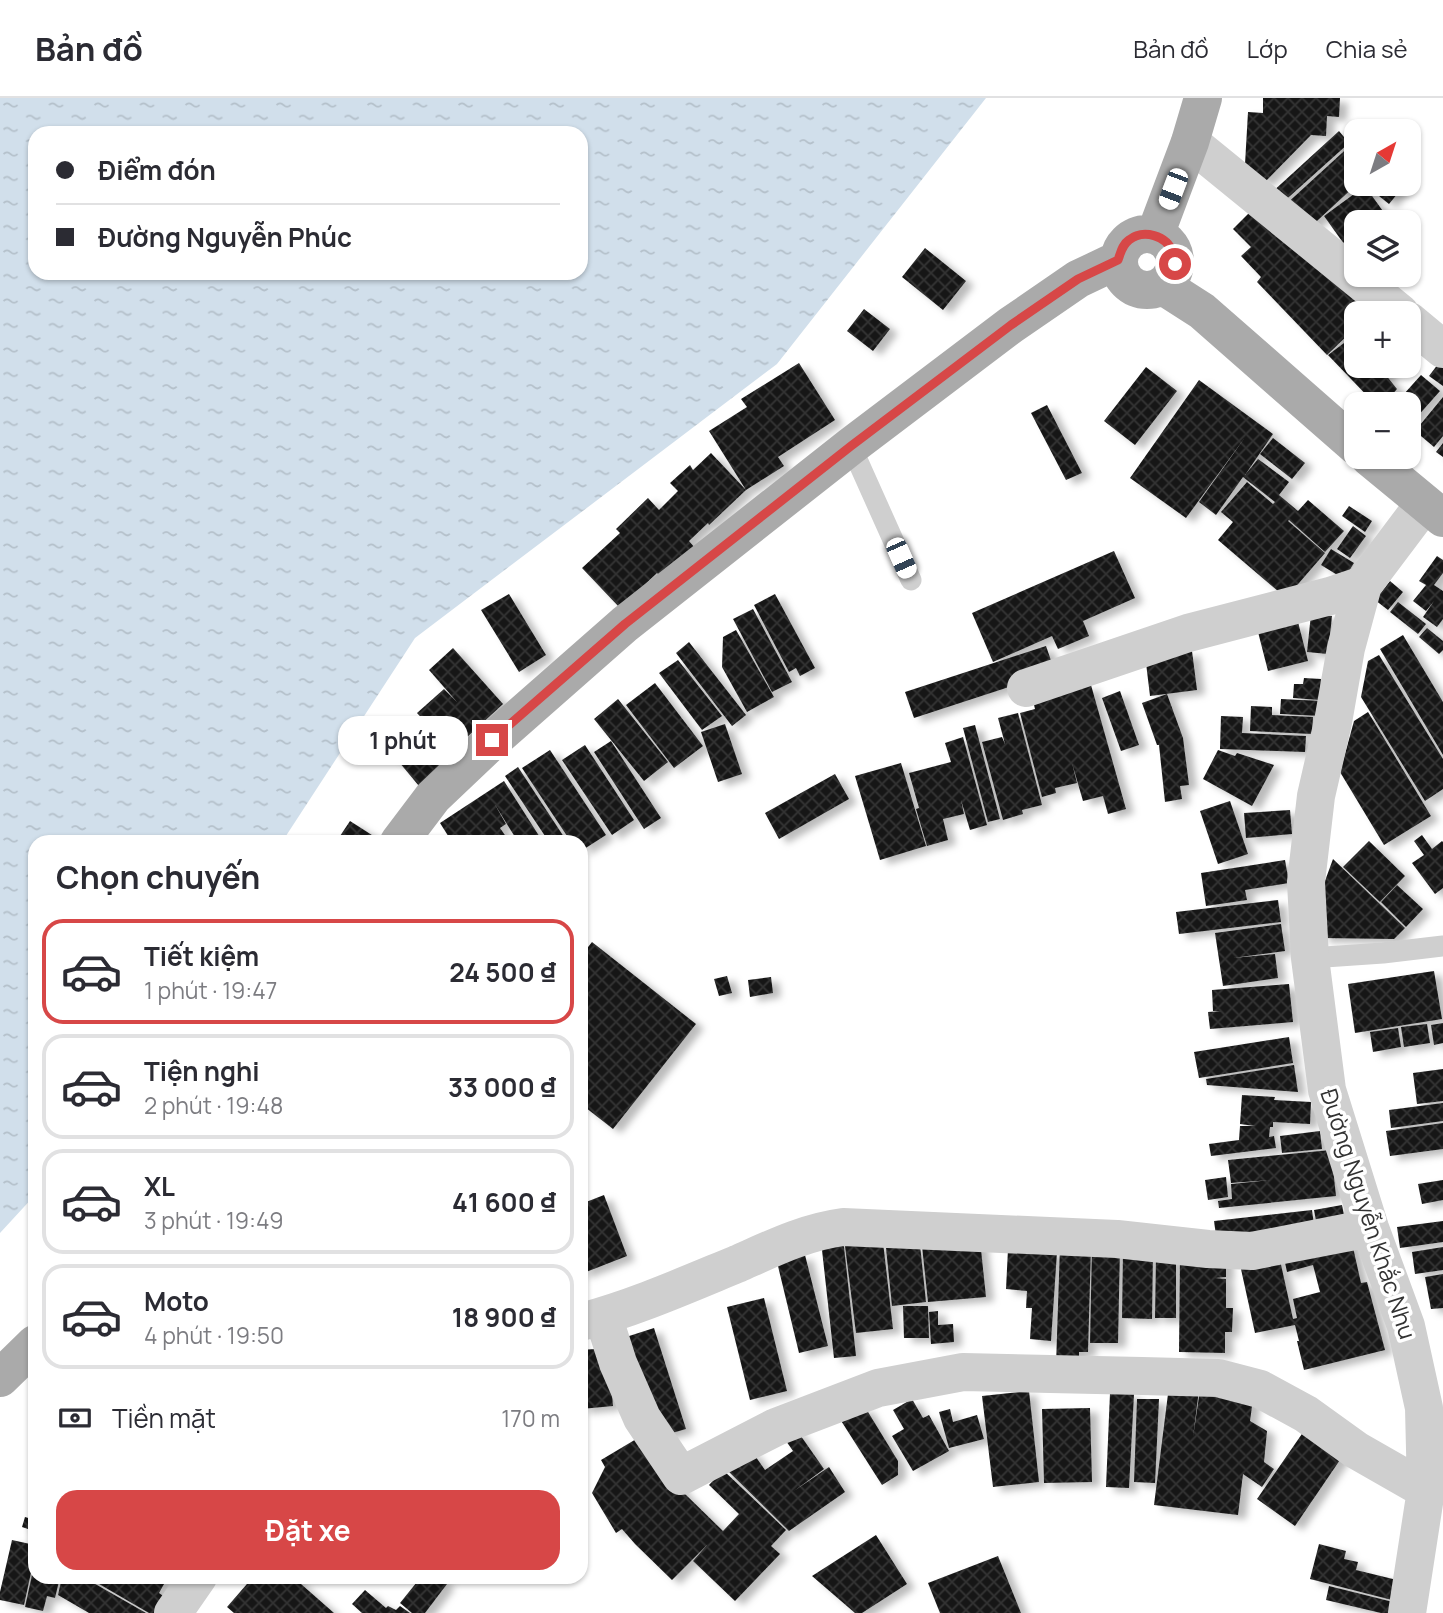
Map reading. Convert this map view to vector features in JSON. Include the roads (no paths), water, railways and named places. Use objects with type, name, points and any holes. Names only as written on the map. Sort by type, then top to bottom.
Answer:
[{"type":"main road","points":[[1155,235],[1190,142],[1203,98]]},
{"type":"main road","points":[[1142,234],[1155,235],[1166,242],[1173,252],[1175,264],[1171,276],[1163,286],[1151,290],[1138,289],[1127,284],[1120,273],[1118,260],[1122,248],[1130,239],[1142,234]]},
{"type":"main road","points":[[402,835],[433,797],[492,740],[625,624],[851,446],[1011,325],[1078,279],[1118,260]]},
{"type":"main road","points":[[1163,286],[1202,311],[1344,435]]},
{"type":"main road","points":[[1383,469],[1433,511]]},
{"type":"main road","points":[[0,1378],[28,1351]]},
{"type":"street","points":[[1190,142],[1384,301]]},
{"type":"street","points":[[1421,331],[1443,349]]},
{"type":"street","name":"Đường Nguyễn Khắc Nhu","points":[[1407,1613],[1426,1490],[1424,1408],[1406,1326],[1370,1228],[1327,1090],[1310,958],[1306,882],[1316,796],[1334,722],[1346,648],[1363,585],[1433,511]]},
{"type":"street","points":[[1026,688],[1188,633],[1363,585]]},
{"type":"street","points":[[1370,1228],[1252,1251],[1118,1239],[843,1227],[802,1236],[708,1276],[592,1319],[618,1363],[642,1418],[681,1476],[776,1427],[878,1388],[963,1372],[1073,1374],[1217,1378],[1260,1389],[1306,1414],[1356,1450],[1426,1490]]},
{"type":"street","points":[[1406,1326],[1443,1352]]},
{"type":"street","points":[[173,1613],[193,1584]]},
{"type":"lane","points":[[851,446],[911,580]]},
{"type":"lane","points":[[1310,958],[1443,946]]},
{"type":"water","points":[[0,98],[986,98],[777,364],[415,638],[287,835],[28,835],[28,1203],[0,1233]]}]
